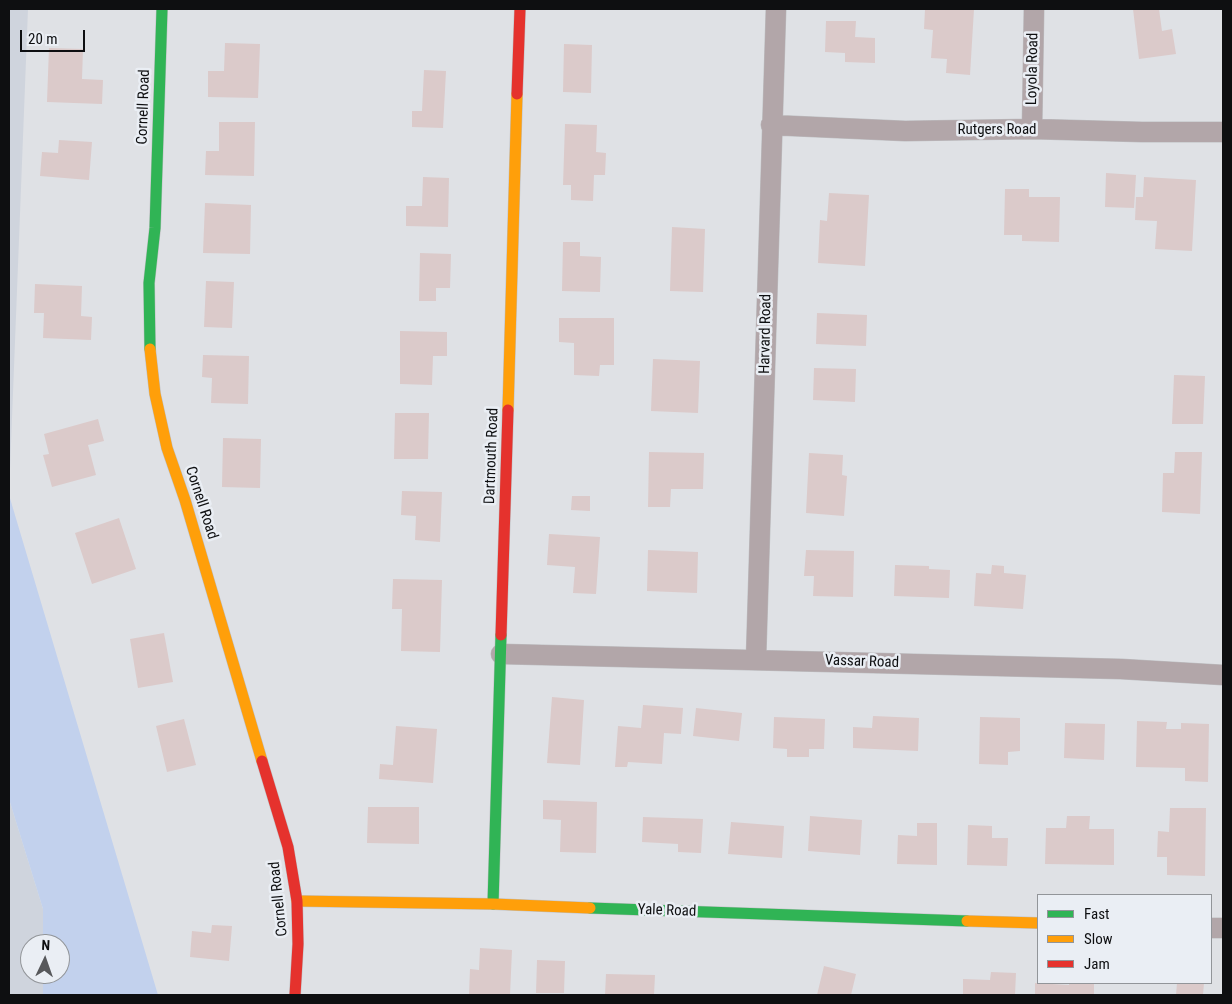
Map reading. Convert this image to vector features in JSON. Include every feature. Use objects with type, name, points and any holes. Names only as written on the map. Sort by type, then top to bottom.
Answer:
[{"type":"street","name":"Cornell Road","points":[[162,9],[154,228],[149,283],[149,339],[155,394],[167,448],[188,510],[288,847],[297,901],[298,944],[295,995]]},
{"type":"street","name":"Dartmouth Road","points":[[493,904],[520,9]]},
{"type":"street","name":"Harvard Road","points":[[756,659],[776,9]]},
{"type":"street","name":"Loyola Road","points":[[1032,129],[1034,9]]},
{"type":"street","name":"Rutgers Road","points":[[771,125],[905,131],[1032,129],[1223,132]]},
{"type":"street","name":"Vassar Road","points":[[501,654],[1121,669],[1223,674]]},
{"type":"street","name":"Yale Road","points":[[297,901],[493,904],[819,917],[1037,922]]},
{"type":"shaded area","points":[[9,9],[28,9],[9,495]]},
{"type":"shaded area","points":[[9,495],[158,995],[43,995],[43,984],[70,984],[70,934],[43,934],[43,909],[9,799]]},
{"type":"shaded area","points":[[9,799],[43,909],[43,934],[20,934],[20,984],[43,984],[43,995],[9,995]]},
{"type":"building","points":[[925,9],[974,9],[970,75],[946,73],[947,59],[931,58],[933,30],[924,29]]},
{"type":"building","points":[[1133,9],[1159,9],[1162,31],[1172,29],[1176,54],[1139,59]]},
{"type":"building","points":[[826,21],[856,21],[855,37],[875,38],[875,63],[845,62],[845,53],[825,52]]},
{"type":"building","points":[[225,43],[260,44],[258,98],[208,97],[208,71],[224,71]]},
{"type":"building","points":[[564,44],[592,45],[591,93],[563,92]]},
{"type":"building","points":[[49,48],[83,49],[82,79],[103,80],[102,104],[47,102]]},
{"type":"building","points":[[424,70],[446,71],[443,128],[412,127],[412,111],[422,111]]},
{"type":"building","points":[[219,122],[255,122],[254,176],[205,175],[206,151],[219,151]]},
{"type":"building","points":[[565,124],[597,125],[596,152],[606,153],[605,175],[594,175],[593,201],[571,200],[571,185],[563,185]]},
{"type":"building","points":[[59,140],[92,142],[89,180],[40,176],[42,152],[58,153]]},
{"type":"building","points":[[1106,173],[1136,175],[1134,208],[1105,207]]},
{"type":"building","points":[[423,177],[449,178],[448,227],[406,226],[406,206],[422,206]]},
{"type":"building","points":[[1144,177],[1196,180],[1192,251],[1155,249],[1157,221],[1135,220],[1136,197],[1143,197]]},
{"type":"building","points":[[1005,189],[1029,189],[1029,197],[1060,197],[1059,242],[1022,241],[1022,235],[1004,235]]},
{"type":"building","points":[[829,193],[869,195],[865,266],[818,263],[820,220],[827,221]]},
{"type":"building","points":[[205,203],[251,205],[250,254],[203,253]]},
{"type":"building","points":[[672,227],[705,229],[703,292],[670,291]]},
{"type":"building","points":[[563,242],[580,242],[580,256],[601,257],[600,292],[562,291]]},
{"type":"building","points":[[420,253],[451,254],[450,288],[436,288],[436,301],[419,301]]},
{"type":"building","points":[[206,281],[234,282],[232,328],[204,327]]},
{"type":"building","points":[[35,284],[82,286],[81,316],[92,317],[91,340],[43,338],[44,313],[34,313]]},
{"type":"building","points":[[817,313],[867,315],[866,346],[816,344]]},
{"type":"building","points":[[559,318],[614,318],[614,365],[600,365],[599,376],[574,375],[574,343],[559,342]]},
{"type":"building","points":[[400,331],[447,332],[447,356],[433,356],[432,385],[400,384]]},
{"type":"building","points":[[203,355],[249,356],[248,404],[211,403],[212,378],[202,377]]},
{"type":"building","points":[[653,359],[700,361],[698,413],[651,411]]},
{"type":"building","points":[[814,368],[856,369],[855,402],[813,400]]},
{"type":"building","points":[[1174,375],[1205,376],[1203,424],[1172,424]]},
{"type":"building","points":[[395,413],[429,413],[428,459],[394,459]]},
{"type":"building","points":[[98,419],[104,441],[88,445],[96,475],[52,487],[43,455],[49,454],[44,434]]},
{"type":"building","points":[[223,438],[261,439],[260,488],[222,487]]},
{"type":"building","points":[[649,452],[704,453],[703,489],[671,489],[670,507],[648,507]]},
{"type":"building","points":[[1175,452],[1202,452],[1200,514],[1162,512],[1163,473],[1174,473]]},
{"type":"building","points":[[809,453],[843,455],[842,475],[847,476],[844,516],[806,513]]},
{"type":"building","points":[[402,491],[442,492],[440,542],[415,540],[416,516],[401,515]]},
{"type":"building","points":[[572,496],[590,496],[590,511],[571,510]]},
{"type":"building","points":[[119,518],[136,569],[92,584],[75,533]]},
{"type":"building","points":[[549,534],[600,537],[596,594],[573,593],[575,567],[547,565]]},
{"type":"building","points":[[648,550],[698,552],[697,593],[647,591]]},
{"type":"building","points":[[806,550],[854,551],[853,597],[813,596],[814,576],[804,576]]},
{"type":"building","points":[[895,565],[929,566],[929,569],[950,570],[949,598],[894,596]]},
{"type":"building","points":[[992,565],[1004,566],[1004,573],[1026,575],[1023,609],[974,606],[976,573],[991,574]]},
{"type":"building","points":[[393,579],[442,580],[440,652],[401,651],[402,609],[392,609]]},
{"type":"building","points":[[164,633],[173,682],[138,688],[130,639]]},
{"type":"building","points":[[552,697],[584,700],[580,765],[547,763]]},
{"type":"building","points":[[643,705],[683,708],[681,734],[664,733],[662,764],[628,762],[627,767],[615,767],[618,726],[641,728]]},
{"type":"building","points":[[696,708],[742,713],[739,741],[693,736]]},
{"type":"building","points":[[873,716],[919,718],[918,751],[853,748],[853,727],[872,728]]},
{"type":"building","points":[[774,717],[825,719],[824,749],[809,749],[809,757],[787,757],[787,749],[773,748]]},
{"type":"building","points":[[980,717],[1020,718],[1020,751],[1008,752],[1008,765],[979,764]]},
{"type":"building","points":[[184,719],[196,765],[167,772],[156,726]]},
{"type":"building","points":[[1137,721],[1167,722],[1166,729],[1181,729],[1181,723],[1209,724],[1208,782],[1185,781],[1185,768],[1136,767]]},
{"type":"building","points":[[1065,723],[1105,724],[1104,760],[1064,758]]},
{"type":"building","points":[[396,726],[437,729],[433,783],[379,779],[380,764],[393,765]]},
{"type":"building","points":[[543,800],[597,802],[596,853],[560,852],[561,820],[543,819]]},
{"type":"building","points":[[368,807],[419,807],[419,844],[367,843]]},
{"type":"building","points":[[1170,808],[1206,808],[1205,876],[1167,875],[1167,857],[1157,857],[1158,831],[1169,832]]},
{"type":"building","points":[[810,816],[862,820],[860,855],[808,851]]},
{"type":"building","points":[[1067,816],[1090,816],[1089,829],[1114,829],[1114,865],[1045,864],[1046,828],[1066,828]]},
{"type":"building","points":[[643,817],[703,819],[701,853],[678,852],[678,844],[642,842]]},
{"type":"building","points":[[731,822],[784,826],[782,858],[728,854]]},
{"type":"building","points":[[917,823],[937,823],[937,865],[897,864],[898,835],[917,836]]},
{"type":"building","points":[[968,825],[992,826],[992,838],[1008,838],[1007,866],[967,865]]},
{"type":"building","points":[[212,925],[232,926],[229,961],[190,957],[192,931],[211,933]]},
{"type":"building","points":[[480,948],[512,950],[510,995],[469,995],[470,969],[479,970]]},
{"type":"building","points":[[537,960],[565,961],[564,993],[536,993]]},
{"type":"building","points":[[824,966],[856,974],[851,995],[817,995]]},
{"type":"building","points":[[991,972],[1016,973],[1015,995],[963,995],[963,979],[990,980]]},
{"type":"building","points":[[606,974],[655,975],[654,995],[605,995]]},
{"type":"building","points":[[1035,983],[1094,984],[1094,995],[1035,995]]},
{"type":"building","points":[[1177,984],[1204,984],[1203,995],[1176,995]]},
{"type":"traffic: fast","points":[[150,349],[149,283],[155,228],[162,9]]},
{"type":"traffic: fast","points":[[493,904],[501,635]]},
{"type":"traffic: fast","points":[[590,908],[967,921]]},
{"type":"traffic: slow","points":[[508,410],[517,94]]},
{"type":"traffic: slow","points":[[150,349],[155,394],[167,448],[185,500],[262,761]]},
{"type":"traffic: slow","points":[[297,901],[493,904],[590,908]]},
{"type":"traffic: slow","points":[[967,921],[1037,923]]},
{"type":"traffic: jam","points":[[517,94],[520,9]]},
{"type":"traffic: jam","points":[[501,635],[508,410]]},
{"type":"traffic: jam","points":[[262,761],[288,847],[297,901],[298,944],[295,995]]}]
